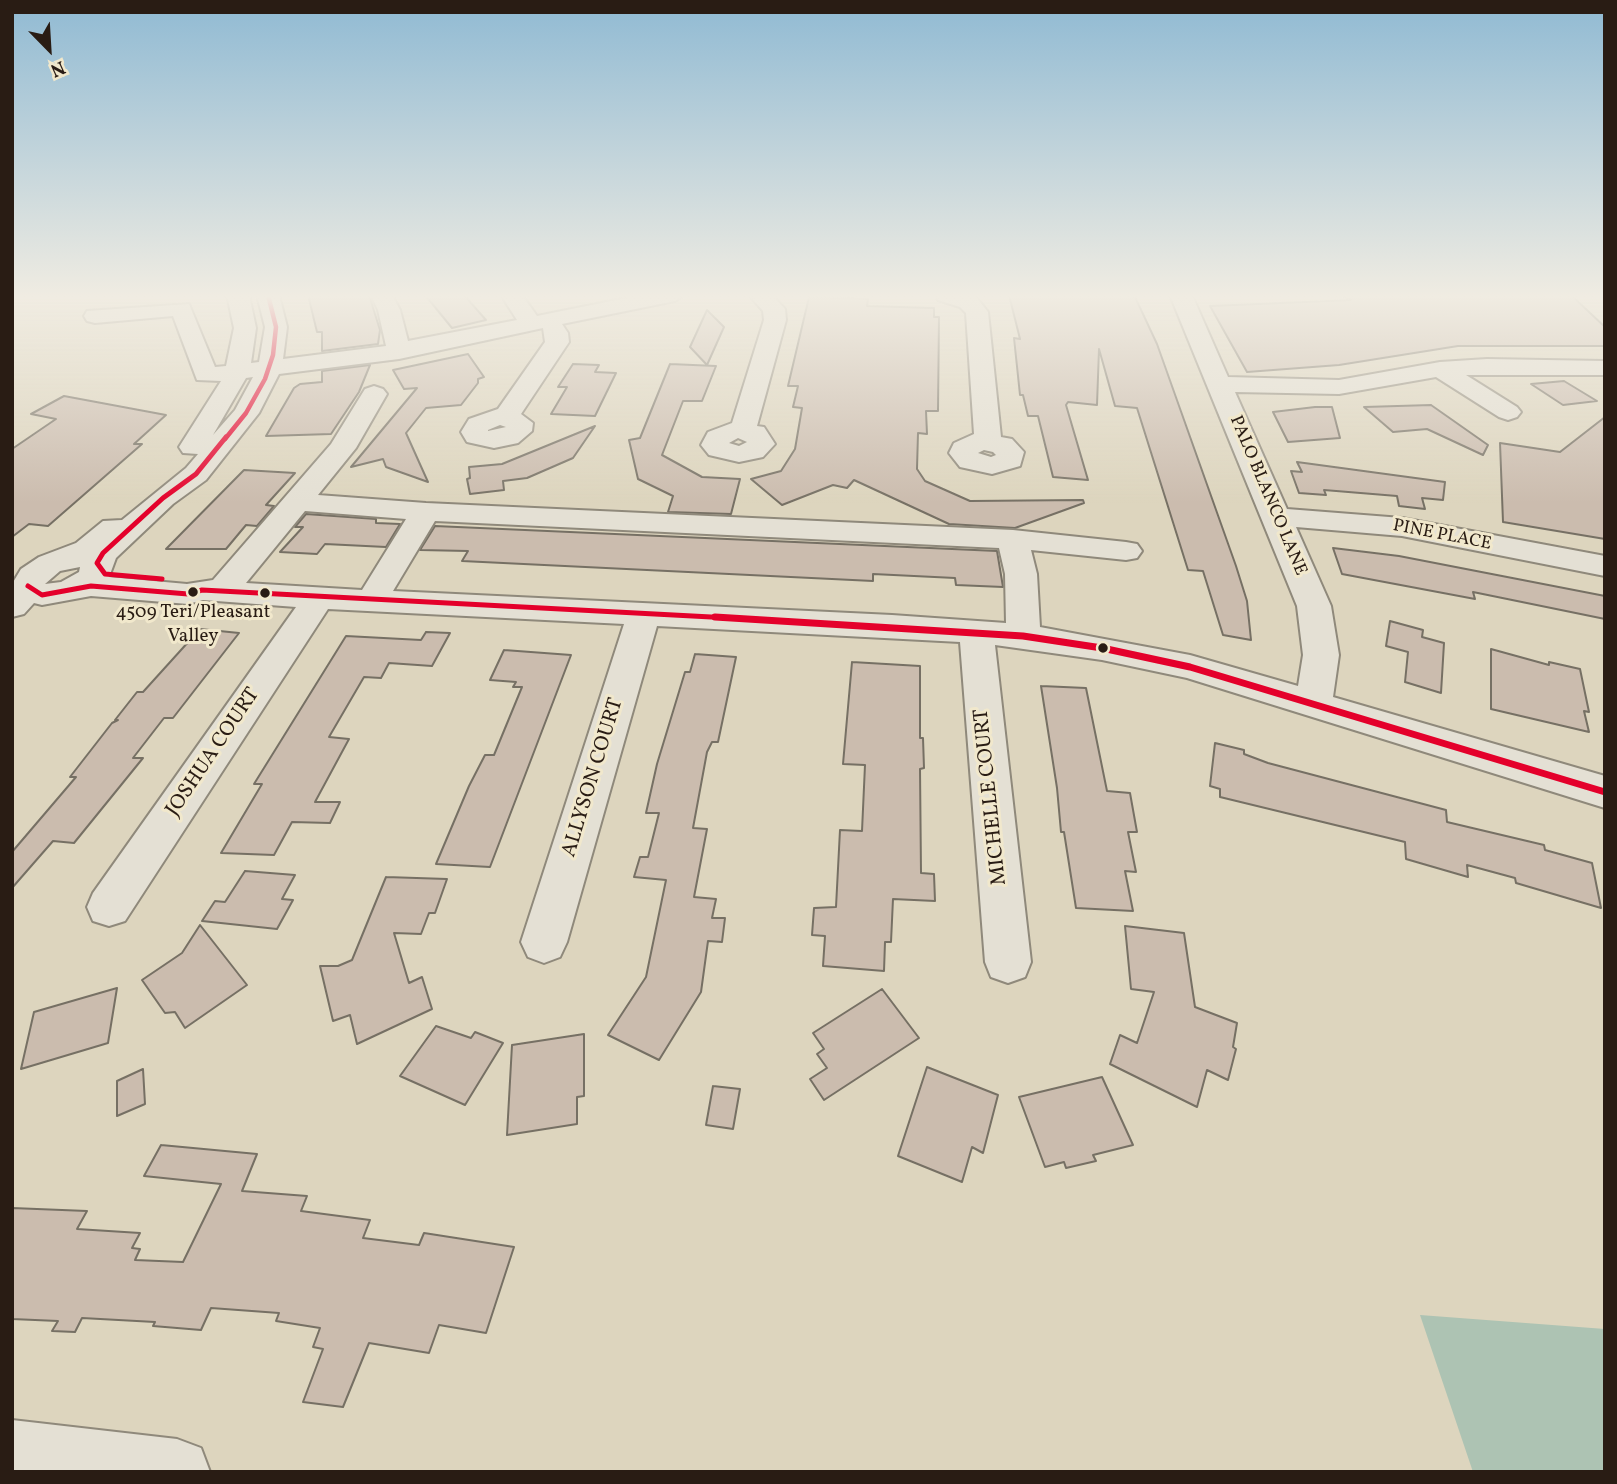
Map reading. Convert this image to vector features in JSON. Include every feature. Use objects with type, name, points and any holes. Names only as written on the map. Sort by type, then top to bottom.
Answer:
[{"type":"street","points":[[202,364],[206,375],[305,364]]},
{"type":"street","points":[[12,630],[44,602],[49,577],[97,542],[180,466],[237,372],[239,364]]},
{"type":"street","points":[[49,577],[103,554],[163,498],[196,474],[246,413],[270,364]]},
{"type":"street","points":[[520,364],[531,379]]},
{"type":"street","points":[[506,417],[541,364]]},
{"type":"street","points":[[743,430],[762,364]]},
{"type":"street","points":[[982,364],[988,442]]},
{"type":"street","name":"PALO BLANCO LANE","points":[[1210,364],[1278,517],[1314,606],[1320,631],[1321,655],[1314,703]]},
{"type":"street","points":[[1218,384],[1346,387],[1440,369],[1514,365],[1605,368]]},
{"type":"street","points":[[1440,369],[1508,412]]},
{"type":"street","points":[[212,590],[296,502],[342,448],[374,394]]},
{"type":"street","points":[[296,502],[426,512],[1013,539],[1126,551]]},
{"type":"street","points":[[371,601],[426,512]]},
{"type":"street","name":"PINE PLACE","points":[[1278,517],[1402,527],[1605,566]]},
{"type":"street","points":[[1013,539],[1021,574],[1023,636]]},
{"type":"street","points":[[49,577],[91,586],[188,594],[212,590],[371,601],[976,631],[1023,636],[1148,657],[1314,703],[1605,792]]},
{"type":"street","name":"JOSHUA COURT","points":[[109,907],[319,598]]},
{"type":"street","name":"ALLYSON COURT","points":[[544,942],[644,614]]},
{"type":"street","name":"MICHELLE COURT","points":[[976,631],[1009,962]]},
{"type":"street","points":[[12,1454],[169,1471]]},
{"type":"shaded area","points":[[1420,1315],[1605,1329],[1605,1472],[1473,1472]]},
{"type":"building","points":[[420,364],[475,364],[484,377],[478,379],[478,383],[461,405],[426,408],[406,433],[428,482],[386,467],[383,459],[351,467],[417,388],[404,389],[393,370]]},
{"type":"building","points":[[573,364],[599,365],[595,372],[616,373],[595,416],[551,414],[567,387],[558,387]]},
{"type":"building","points":[[670,364],[716,366],[702,401],[683,401],[662,455],[702,477],[740,479],[731,514],[668,512],[673,496],[638,479],[629,440],[640,438]]},
{"type":"building","points":[[793,364],[938,364],[938,411],[926,411],[927,434],[918,433],[917,469],[925,481],[970,501],[1083,500],[1084,503],[1015,528],[949,524],[854,480],[847,488],[833,485],[782,505],[751,479],[781,471],[795,449],[802,408],[793,407],[798,386],[788,386]]},
{"type":"building","points":[[1017,364],[1098,364],[1097,405],[1068,402],[1066,405],[1088,480],[1053,477],[1038,416],[1028,416],[1023,395],[1020,395]]},
{"type":"building","points":[[1103,364],[1164,364],[1236,566],[1247,601],[1251,640],[1223,635],[1203,571],[1188,570],[1137,408],[1115,406]]},
{"type":"building","points":[[1243,364],[1344,364],[1339,365],[1247,372]]},
{"type":"building","points":[[370,365],[359,392],[331,434],[266,436],[294,388],[300,384],[322,382],[322,371]]},
{"type":"building","points":[[1564,381],[1597,401],[1563,405],[1531,384]]},
{"type":"building","points":[[64,396],[166,415],[134,444],[142,444],[48,526],[29,524],[12,537],[12,449],[56,419],[31,414]]},
{"type":"building","points":[[1431,405],[1488,445],[1483,455],[1427,429],[1393,432],[1364,407]]},
{"type":"building","points":[[1332,407],[1340,438],[1288,442],[1273,412]]},
{"type":"building","points":[[1605,417],[1605,539],[1503,522],[1500,443],[1560,452]]},
{"type":"building","points":[[595,426],[573,458],[527,478],[503,481],[504,490],[470,494],[467,479],[470,478],[469,467],[502,464]]},
{"type":"building","points":[[1297,462],[1445,482],[1443,500],[1422,498],[1425,509],[1399,506],[1397,496],[1324,490],[1326,495],[1299,493],[1291,471],[1302,472]]},
{"type":"building","points":[[244,470],[295,473],[266,505],[274,506],[257,526],[246,525],[226,549],[166,549]]},
{"type":"building","points":[[306,514],[376,519],[376,523],[400,524],[386,547],[325,544],[317,554],[280,552],[303,527],[295,527]]},
{"type":"building","points":[[435,526],[997,551],[1003,587],[956,585],[955,578],[873,574],[873,581],[462,561],[468,551],[420,550]]},
{"type":"building","points":[[1333,548],[1399,556],[1605,596],[1605,619],[1473,592],[1475,599],[1342,574]]},
{"type":"building","points":[[1390,621],[1423,630],[1422,637],[1444,643],[1441,693],[1405,682],[1408,652],[1386,646]]},
{"type":"building","points":[[200,629],[239,633],[173,718],[164,718],[133,758],[143,758],[74,843],[53,841],[12,888],[12,852],[76,777],[70,777],[112,723],[118,720],[115,720],[137,692],[143,692]]},
{"type":"building","points":[[426,632],[450,633],[432,666],[389,663],[381,678],[364,677],[329,737],[349,739],[315,802],[340,802],[330,823],[292,822],[274,855],[221,853],[262,784],[254,784],[346,636],[421,640]]},
{"type":"building","points":[[1491,649],[1549,665],[1549,662],[1580,669],[1589,712],[1584,711],[1589,732],[1491,709]]},
{"type":"building","points":[[504,650],[571,655],[490,867],[436,864],[485,755],[494,755],[522,687],[513,687],[516,682],[490,680]]},
{"type":"building","points":[[695,654],[736,657],[718,742],[712,742],[707,752],[693,828],[707,829],[694,897],[716,899],[712,918],[725,918],[722,942],[708,941],[701,992],[659,1060],[608,1035],[646,977],[666,880],[634,877],[640,857],[648,857],[659,813],[646,813],[657,764],[685,672],[690,672]]},
{"type":"building","points":[[852,662],[920,666],[920,738],[923,738],[924,768],[920,769],[921,873],[934,874],[935,901],[893,899],[891,942],[885,942],[884,971],[823,966],[825,936],[812,935],[814,908],[836,907],[840,830],[862,831],[865,765],[843,764]]},
{"type":"building","points":[[1041,686],[1086,688],[1107,791],[1130,793],[1137,832],[1128,832],[1136,872],[1125,871],[1133,911],[1076,908],[1064,832],[1061,832]]},
{"type":"building","points":[[1215,743],[1244,750],[1244,754],[1268,763],[1446,810],[1447,822],[1544,845],[1545,850],[1592,863],[1601,908],[1516,883],[1515,878],[1467,865],[1468,877],[1406,859],[1405,842],[1220,797],[1220,789],[1210,786]]},
{"type":"building","points":[[245,871],[295,875],[282,899],[293,900],[277,929],[202,921],[215,901],[225,902]]},
{"type":"building","points":[[386,877],[447,879],[435,913],[429,913],[421,934],[394,933],[409,983],[422,977],[432,1009],[357,1044],[350,1015],[333,1021],[320,966],[338,966],[352,960]]},
{"type":"building","points":[[200,925],[247,985],[185,1028],[175,1012],[165,1013],[142,980],[182,953]]},
{"type":"building","points":[[1125,926],[1184,933],[1195,1007],[1237,1023],[1233,1047],[1236,1049],[1228,1080],[1207,1070],[1197,1107],[1110,1064],[1120,1035],[1137,1043],[1154,992],[1131,989]]},
{"type":"building","points":[[117,988],[108,1043],[21,1069],[34,1012]]},
{"type":"building","points":[[882,989],[919,1038],[824,1100],[810,1079],[827,1068],[817,1054],[824,1049],[813,1033]]},
{"type":"building","points":[[436,1026],[471,1038],[475,1032],[503,1043],[465,1105],[400,1076]]},
{"type":"building","points":[[584,1034],[584,1096],[577,1097],[577,1124],[507,1135],[512,1045]]},
{"type":"building","points":[[927,1067],[998,1095],[983,1153],[972,1147],[962,1182],[898,1156]]},
{"type":"building","points":[[143,1069],[145,1104],[117,1116],[117,1081]]},
{"type":"building","points":[[1102,1077],[1133,1145],[1093,1155],[1096,1161],[1066,1168],[1064,1162],[1045,1167],[1019,1097]]},
{"type":"building","points":[[713,1086],[740,1089],[733,1129],[706,1125]]},
{"type":"building","points":[[161,1145],[257,1154],[242,1191],[307,1196],[301,1211],[370,1220],[363,1238],[419,1245],[424,1233],[514,1247],[486,1333],[439,1325],[429,1353],[369,1343],[343,1407],[303,1402],[323,1349],[313,1347],[320,1328],[276,1321],[279,1313],[211,1308],[201,1330],[153,1326],[155,1322],[82,1318],[75,1332],[52,1331],[58,1321],[12,1319],[12,1208],[87,1211],[77,1229],[140,1233],[132,1248],[140,1249],[135,1260],[183,1262],[221,1184],[144,1176]]},
{"type":"transit line","points":[[162,579],[105,574],[97,563],[103,553],[163,498],[196,474],[246,413],[270,364]]},
{"type":"transit line","points":[[28,586],[42,595],[91,586],[188,594],[202,590],[892,626],[1023,636],[1102,648],[1190,667],[1605,792]]},
{"type":"place","name":"4509 Teri/Pleasant Valley","points":[[193,592]]}]
